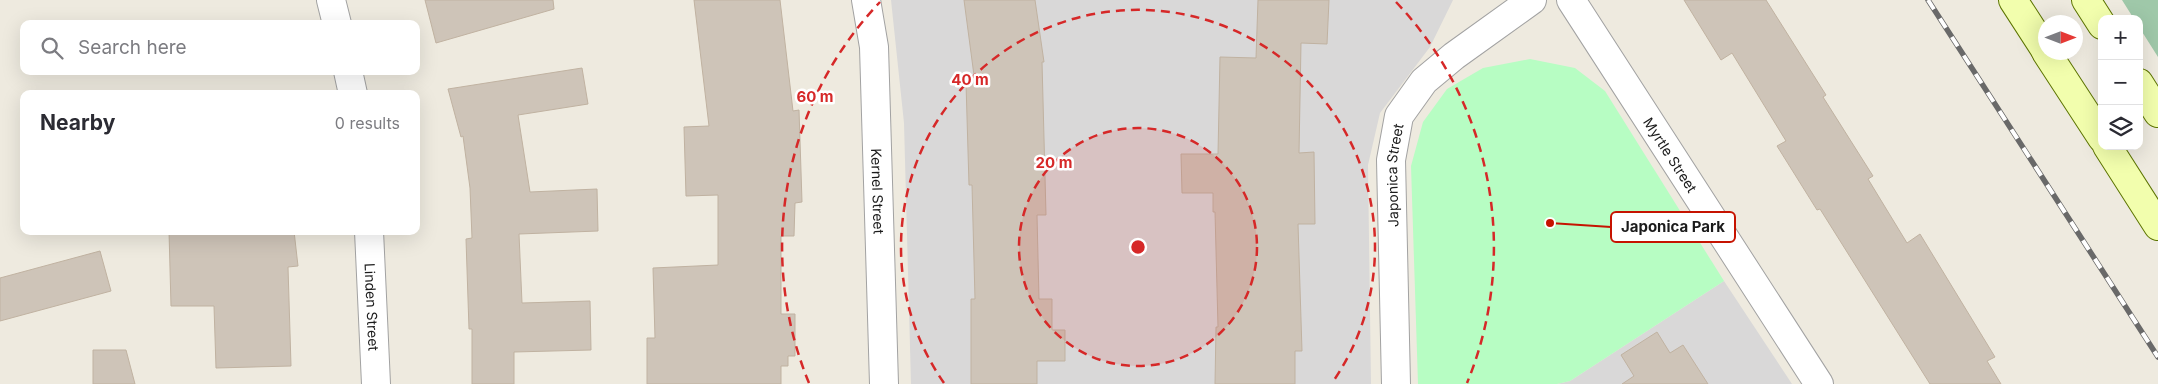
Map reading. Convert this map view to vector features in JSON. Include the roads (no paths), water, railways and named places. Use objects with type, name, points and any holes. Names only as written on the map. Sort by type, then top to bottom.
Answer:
[{"type":"main road","points":[[2013,0],[2038,39]]},
{"type":"main road","points":[[2086,0],[2098,19]]},
{"type":"main road","points":[[2051,60],[2098,132]]},
{"type":"main road","points":[[2143,89],[2158,113]]},
{"type":"main road","points":[[2110,150],[2158,226]]},
{"type":"street","points":[[331,0],[336,20]]},
{"type":"street","name":"Kernel Street","points":[[866,0],[874,47],[884,384]]},
{"type":"street","name":"Japonica Street","points":[[1396,384],[1391,160],[1399,116],[1424,81],[1454,56],[1532,0]]},
{"type":"street","name":"Myrtle Street","points":[[1571,0],[1819,384]]},
{"type":"street","points":[[349,75],[352,90]]},
{"type":"street","name":"Linden Street","points":[[369,235],[376,384]]},
{"type":"railway","points":[[1928,0],[2158,357]]},
{"type":"place","name":"Japonica Park","points":[[1550,223]]}]
